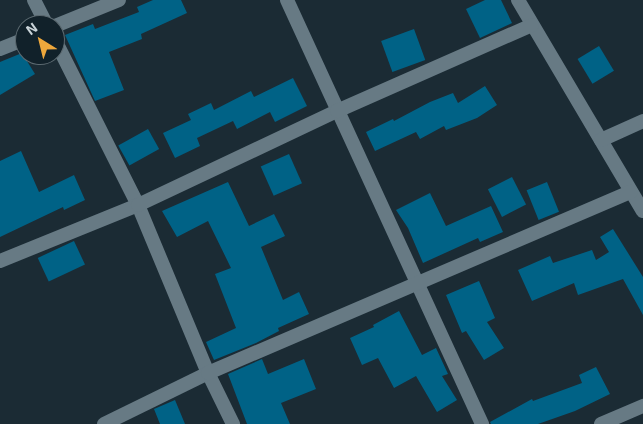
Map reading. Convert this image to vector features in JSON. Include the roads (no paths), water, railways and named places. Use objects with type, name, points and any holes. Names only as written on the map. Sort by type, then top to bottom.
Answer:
[{"type":"street","points":[[34,0],[42,15]]},
{"type":"street","points":[[65,22],[119,0]]},
{"type":"street","points":[[287,0],[482,424]]},
{"type":"street","points":[[518,0],[643,211]]},
{"type":"street","points":[[0,261],[138,205],[337,111],[532,25]]},
{"type":"street","points":[[0,49],[15,42]]},
{"type":"street","points":[[65,60],[138,205],[208,373],[233,424]]},
{"type":"street","points":[[601,140],[643,121]]},
{"type":"street","points":[[104,424],[208,373],[631,192]]},
{"type":"street","points":[[601,424],[643,406]]}]
